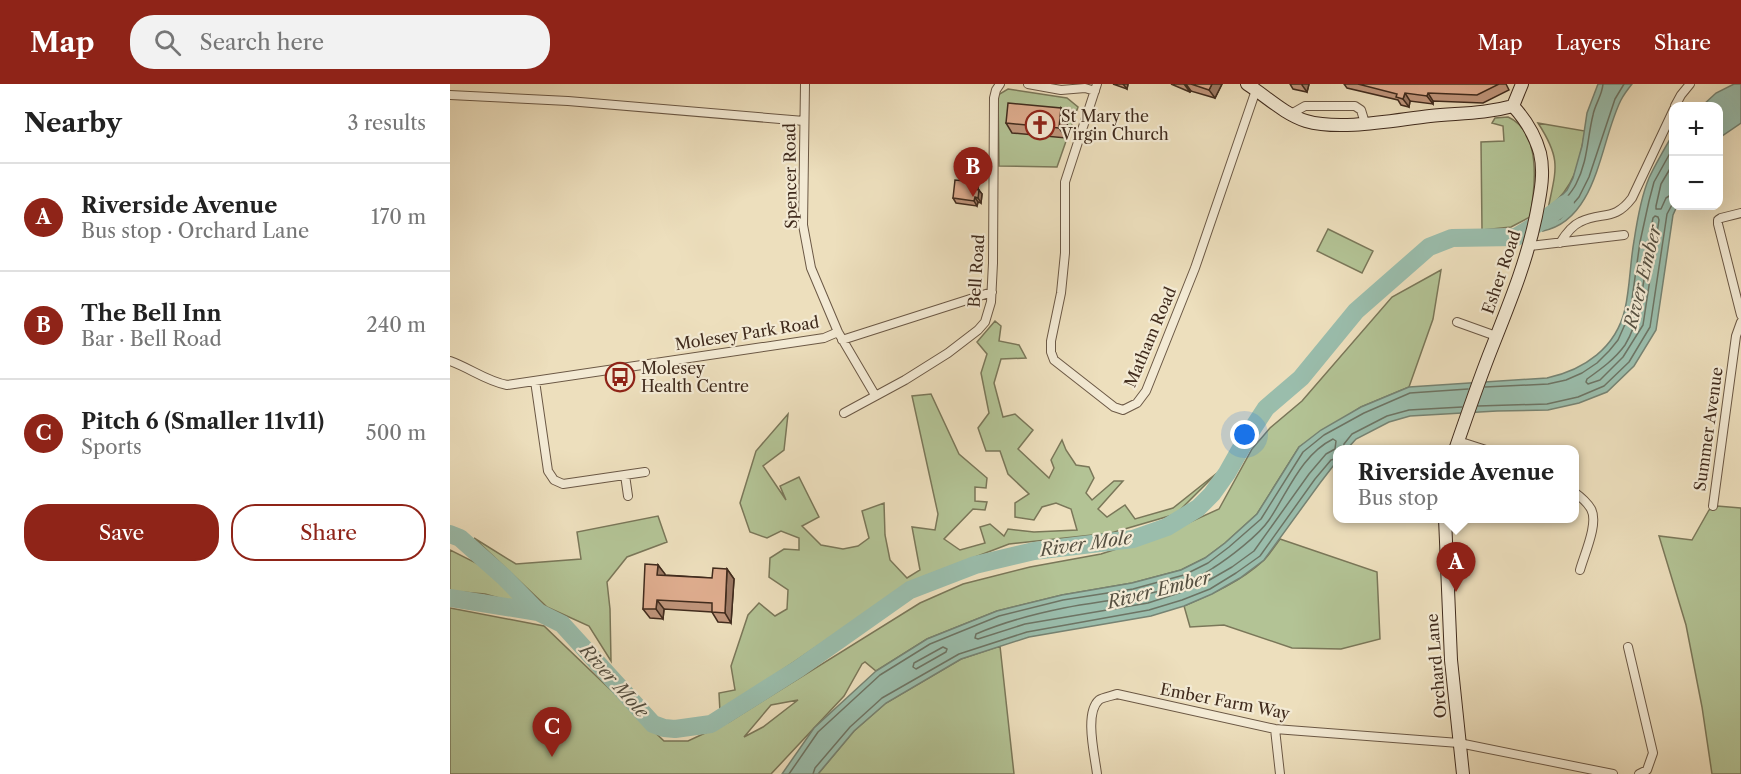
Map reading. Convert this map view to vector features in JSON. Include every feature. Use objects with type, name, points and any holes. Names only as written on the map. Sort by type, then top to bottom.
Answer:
[{"type":"main road","points":[[1252,87],[1278,107],[1303,120],[1321,125],[1342,125],[1483,113],[1512,106],[1521,84]]},
{"type":"main road","name":"Esher Road","points":[[1456,445],[1531,242],[1542,183],[1540,154],[1531,131],[1512,106]]},
{"type":"main road","name":"Orchard Lane","points":[[1445,523],[1451,660],[1463,774]]},
{"type":"street","name":"Spencer Road","points":[[805,84],[803,225],[811,268],[840,336],[875,395]]},
{"type":"street","name":"Bell Road","points":[[844,413],[905,380],[948,353],[978,330],[988,316],[992,292],[994,98],[1000,84]]},
{"type":"street","points":[[1028,84],[1061,90],[1096,88]]},
{"type":"street","points":[[1677,102],[1690,84]]},
{"type":"street","name":"Matham Road","points":[[1096,88],[1065,182],[1065,253],[1051,352],[1054,360],[1114,407],[1123,410],[1137,403],[1146,391],[1194,268],[1252,87]]},
{"type":"street","points":[[450,95],[568,101],[804,121]]},
{"type":"street","points":[[1291,114],[1305,106],[1355,106],[1361,110],[1365,123]]},
{"type":"street","points":[[1560,243],[1570,228],[1578,222],[1619,212],[1626,206],[1632,198],[1669,119]]},
{"type":"street","points":[[1741,213],[1718,220],[1741,315]]},
{"type":"street","points":[[1531,242],[1560,243],[1624,235]]},
{"type":"street","name":"Molesey Park Road","points":[[450,361],[465,366],[493,382],[507,384],[535,381],[840,336],[992,292]]},
{"type":"street","points":[[1457,322],[1496,336]]},
{"type":"street","name":"Summer Avenue","points":[[1713,506],[1736,336],[1741,322]]},
{"type":"street","points":[[535,381],[548,471],[554,480],[563,484],[645,472]]},
{"type":"street","points":[[625,475],[628,496]]},
{"type":"street","points":[[1579,495],[1593,512],[1593,526],[1580,570]]},
{"type":"street","points":[[1628,647],[1653,753],[1647,770],[1639,774]]},
{"type":"street","name":"Ember Farm Way","points":[[1097,774],[1090,720],[1092,710],[1100,700],[1117,694],[1275,729],[1460,743],[1613,774]]},
{"type":"street","points":[[1275,729],[1280,774]]},
{"type":"shaded area","points":[[1008,89],[1067,98],[1078,107],[1057,167],[999,166],[998,95]]},
{"type":"shaded area","points":[[1508,117],[1519,124],[1531,148],[1534,177],[1530,217],[1511,227],[1482,230],[1481,142],[1504,141],[1503,126],[1492,123],[1495,118]]},
{"type":"shaded area","points":[[1538,123],[1585,131],[1570,183],[1548,209],[1555,174],[1554,156]]},
{"type":"shaded area","points":[[1328,229],[1373,251],[1362,273],[1317,251]]},
{"type":"shaded area","points":[[1441,270],[1433,319],[1409,387],[1361,407],[1299,447],[1257,514],[1205,558],[1181,570],[1132,583],[1062,595],[997,611],[927,639],[876,671],[865,662],[844,696],[771,774],[450,774],[450,608],[544,626],[664,741],[688,741],[729,722],[920,603],[963,584],[1030,567],[1101,554],[1166,533],[1219,509],[1252,449],[1270,428],[1302,401],[1392,297]],"holes":[[[798,700],[763,727],[744,737],[771,705]]]},
{"type":"shaded area","points":[[995,321],[1001,326],[999,341],[1019,345],[1026,358],[1001,359],[994,383],[1003,417],[1015,414],[1033,430],[1018,449],[1049,478],[1054,468],[1051,460],[1062,440],[1076,465],[1089,467],[1094,478],[1086,493],[1092,500],[1114,481],[1123,481],[1098,509],[1107,517],[1125,505],[1135,519],[1173,508],[1217,473],[1176,514],[1111,533],[1009,544],[915,580],[720,712],[719,693],[735,690],[731,666],[748,615],[759,603],[775,616],[787,609],[788,590],[769,577],[770,558],[784,549],[799,550],[799,538],[781,531],[767,538],[750,532],[740,503],[756,451],[788,414],[784,450],[763,466],[786,500],[780,486],[799,477],[819,517],[802,526],[821,545],[843,549],[858,546],[869,538],[862,511],[884,503],[885,535],[890,560],[907,578],[920,570],[912,527],[935,530],[938,514],[912,396],[931,394],[959,454],[987,478],[986,488],[975,487],[975,501],[987,502],[985,510],[973,509],[944,539],[960,550],[985,543],[980,527],[990,524],[1004,536],[1008,529],[1034,532],[1077,530],[1071,509],[1056,503],[1042,507],[1034,520],[1015,517],[1015,503],[1029,494],[1008,474],[1000,451],[986,451],[978,428],[989,413],[981,373],[987,354],[977,342]]},
{"type":"shaded area","points":[[1717,506],[1741,508],[1741,774],[1712,774],[1686,625],[1659,536],[1692,540],[1709,510]]},
{"type":"shaded area","points":[[658,516],[667,542],[627,557],[607,582],[611,661],[589,626],[547,607],[474,538],[516,564],[581,559],[577,532]]},
{"type":"shaded area","points":[[1280,539],[1377,572],[1380,639],[1341,649],[1292,648],[1224,625],[1190,627],[1184,606],[1245,575],[1263,561]]},
{"type":"shaded area","points":[[450,550],[488,569],[520,604],[485,594],[450,591]]},
{"type":"shaded area","points":[[1000,646],[1014,774],[818,774],[854,731],[886,703],[961,659]]},
{"type":"water","points":[[1598,84],[1632,84],[1622,98],[1614,117],[1595,177],[1586,196],[1575,212],[1561,224],[1543,231],[1548,209],[1567,190],[1573,178],[1582,146],[1587,113]]},
{"type":"water","points":[[1734,84],[1741,84],[1741,123],[1723,135],[1723,102],[1706,102],[1716,93]]},
{"type":"water","name":"River Ember","points":[[1669,141],[1669,210],[1675,210],[1656,330],[1634,366],[1607,392],[1579,403],[1548,410],[1410,416],[1389,422],[1356,439],[1351,445],[1333,445],[1333,466],[1264,560],[1240,578],[1184,606],[1151,616],[1029,637],[961,659],[886,703],[854,731],[818,774],[782,774],[814,728],[876,671],[927,639],[997,611],[1062,595],[1132,583],[1181,570],[1205,558],[1257,514],[1299,447],[1321,430],[1361,407],[1409,387],[1547,378],[1586,363],[1606,346],[1621,323],[1627,301],[1635,233],[1649,178]]},
{"type":"building","points":[[1191,84],[1212,84],[1209,90]]},
{"type":"building","points":[[1358,84],[1499,84],[1477,95],[1428,93],[1427,96],[1405,93],[1403,99],[1396,97],[1397,94]]},
{"type":"building","points":[[1008,103],[1061,108],[1059,128],[1006,123]]},
{"type":"building","points":[[966,175],[975,176],[975,189],[979,190],[978,198],[975,197],[974,201],[953,198],[955,180],[965,181]]},
{"type":"building","points":[[645,564],[658,565],[657,575],[712,578],[713,568],[727,569],[725,613],[712,612],[712,603],[657,600],[656,609],[643,609]]},
{"type":"waterway","name":"River Mole","points":[[450,598],[538,612],[562,624],[653,724],[675,729],[711,724],[798,669],[910,590],[975,565],[1034,551],[1133,539],[1167,527],[1198,508],[1212,494],[1266,408],[1301,378],[1356,311],[1429,247],[1452,238],[1516,237],[1565,204]]},
{"type":"waterway","name":"River Mole","points":[[450,534],[460,538],[504,577],[538,612]]},
{"type":"place","name":"St Mary the Virgin Church","points":[[1040,125]]},
{"type":"place","name":"The Bell Inn","points":[[973,197]]},
{"type":"place","name":"Molesey Health Centre","points":[[620,377]]},
{"type":"place","name":"Riverside Avenue","points":[[1456,592]]},
{"type":"place","name":"Pitch 6 (Smaller 11v11)","points":[[552,757]]}]
